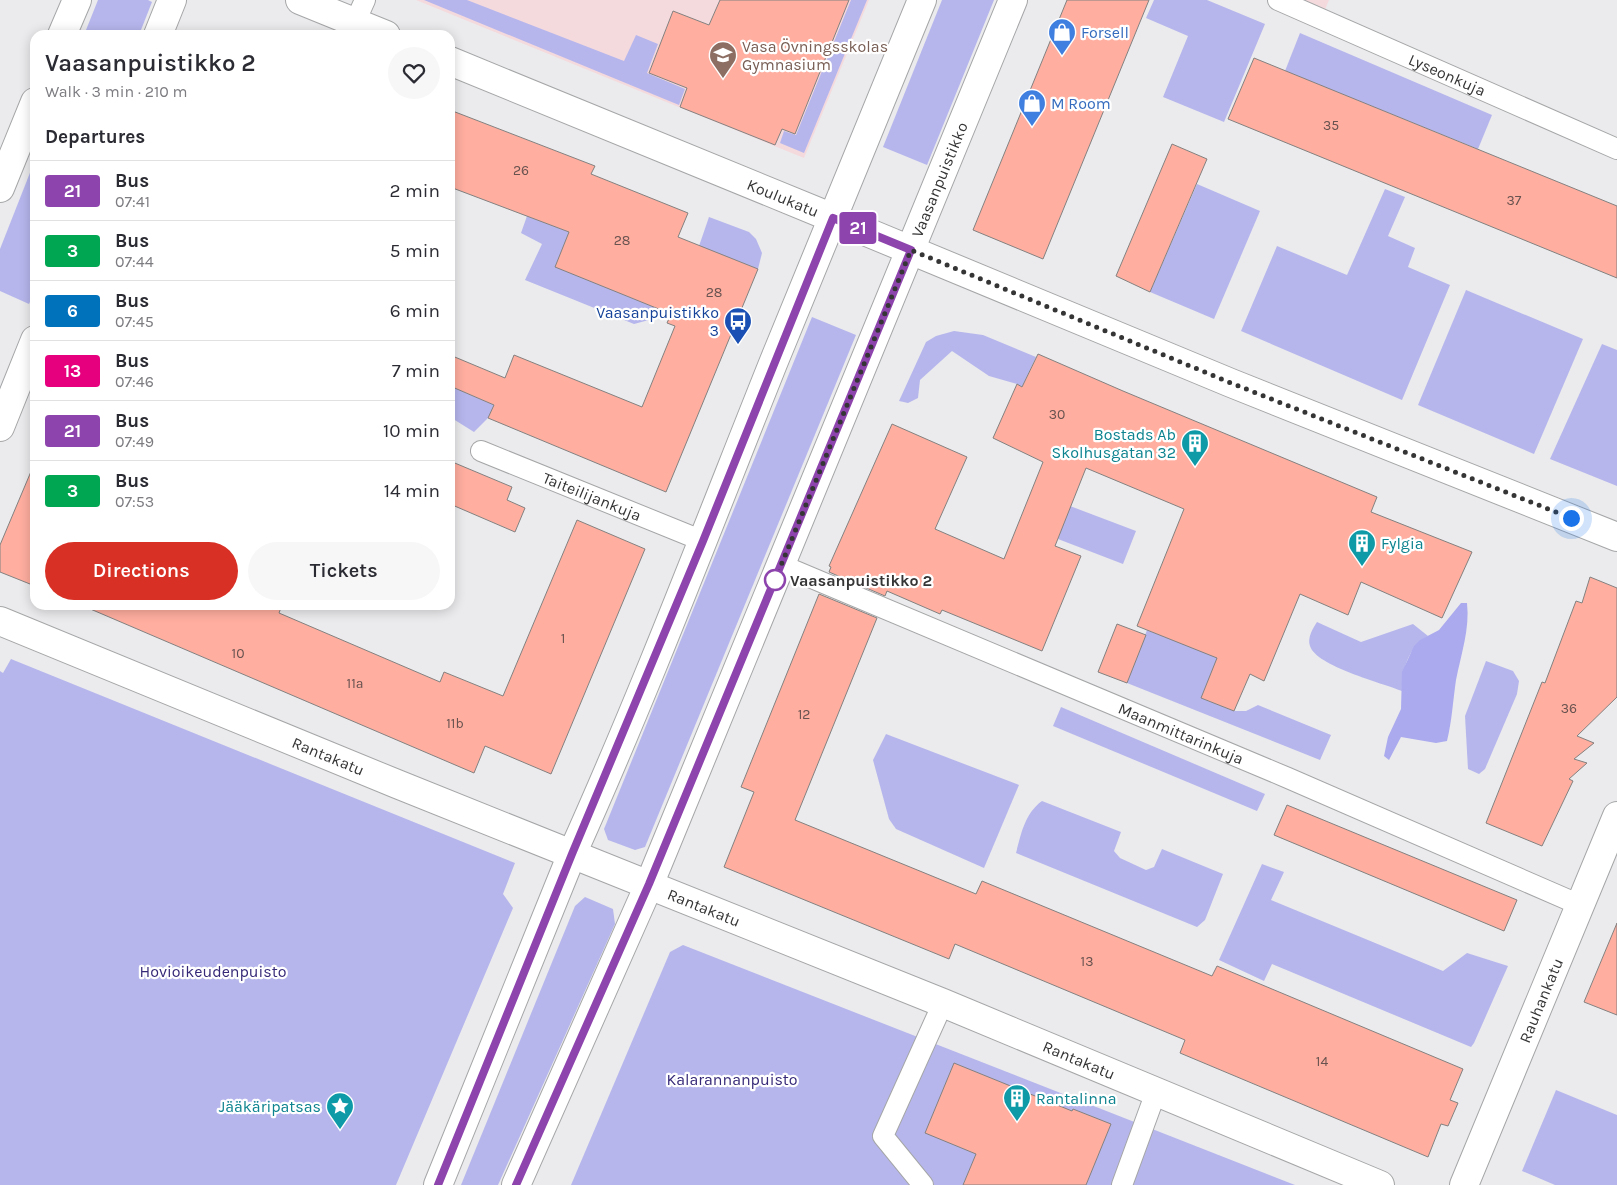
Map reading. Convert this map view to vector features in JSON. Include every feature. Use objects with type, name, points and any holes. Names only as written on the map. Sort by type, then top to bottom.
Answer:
[{"type":"main road","points":[[64,30],[77,0]]},
{"type":"main road","points":[[160,30],[172,0]]},
{"type":"main road","points":[[300,0],[360,11],[381,30]]},
{"type":"main road","points":[[438,1185],[572,854],[703,541],[922,0]]},
{"type":"main road","name":"Vaasanpuistikko","points":[[516,1185],[649,884],[1013,0]]},
{"type":"main road","name":"Koulukatu","points":[[455,63],[1231,383],[1617,537]]},
{"type":"main road","points":[[0,188],[30,114]]},
{"type":"main road","points":[[0,427],[30,352]]},
{"type":"main road","name":"Rantakatu","points":[[0,621],[397,784],[943,1003],[1380,1185]]},
{"type":"main road","name":"Rauhankatu","points":[[1464,1185],[1617,816]]},
{"type":"lane","name":"Lyseonkuja","points":[[1278,0],[1617,149]]},
{"type":"lane","name":"Taiteilijankuja","points":[[481,451],[703,541]]},
{"type":"lane","name":"Maanmittarinkuja","points":[[781,565],[1288,778],[1580,905]]},
{"type":"lane","points":[[923,1185],[883,1136],[943,1003]]},
{"type":"lane","points":[[1122,1185],[1156,1092]]},
{"type":"shaded area","name":"Vasa Övningsskolas Gymnasium","points":[[416,0],[869,0],[804,158]]},
{"type":"shaded area","points":[[1278,0],[1329,0],[1321,19]]},
{"type":"shaded area","points":[[1461,603],[1467,603],[1468,613],[1447,741],[1436,743],[1401,737],[1389,760],[1384,756],[1388,737],[1401,709],[1402,672],[1414,646],[1420,640],[1439,630]]},
{"type":"green space","points":[[98,0],[148,0],[152,2],[141,30],[86,30]]},
{"type":"green space","points":[[424,0],[467,0],[624,61],[636,35],[658,44],[647,73],[685,89],[679,105]]},
{"type":"green space","points":[[851,0],[867,0],[804,153],[780,143],[784,131],[796,135]]},
{"type":"green space","points":[[942,0],[994,0],[927,165],[883,147]]},
{"type":"green space","points":[[1154,0],[1207,0],[1265,24],[1224,122],[1163,97],[1188,36],[1146,18]]},
{"type":"green space","points":[[1300,33],[1492,115],[1478,149],[1285,71]]},
{"type":"green space","points":[[30,173],[29,304],[0,291],[0,249]]},
{"type":"green space","points":[[1197,184],[1260,211],[1214,319],[1150,292]]},
{"type":"green space","points":[[1385,189],[1405,197],[1388,236],[1415,248],[1408,267],[1450,285],[1402,400],[1241,331],[1277,246],[1347,275]]},
{"type":"green space","points":[[527,216],[569,232],[556,267],[671,314],[634,324],[525,280],[542,244],[521,233]]},
{"type":"green space","points":[[709,217],[749,232],[756,239],[762,253],[758,269],[699,246]]},
{"type":"green space","points":[[1466,290],[1583,339],[1534,454],[1418,405]]},
{"type":"green space","points":[[812,317],[856,335],[645,847],[635,850],[608,840],[604,829]]},
{"type":"green space","points":[[954,331],[983,335],[1036,357],[1022,387],[989,376],[952,351],[920,380],[918,398],[908,403],[899,401],[926,342],[936,336]]},
{"type":"green space","points":[[1602,344],[1617,350],[1617,486],[1550,459]]},
{"type":"green space","points":[[455,388],[494,405],[488,418],[474,432],[455,420]]},
{"type":"green space","points":[[1070,506],[1136,531],[1123,564],[1058,539]]},
{"type":"green space","points":[[1267,544],[1201,698],[1234,711],[1246,711],[1258,705],[1331,735],[1320,760],[1127,683],[1147,630],[1196,649]]},
{"type":"green space","points":[[1317,622],[1361,642],[1413,624],[1428,636],[1411,653],[1403,675],[1402,691],[1336,667],[1315,653],[1310,646],[1309,640]]},
{"type":"green space","name":"Hovioikeudenpuisto","points":[[11,659],[515,863],[503,894],[513,908],[396,1185],[0,1185],[0,671],[3,673]]},
{"type":"green space","points":[[1486,661],[1513,671],[1519,681],[1517,694],[1485,769],[1479,774],[1468,769],[1465,716]]},
{"type":"green space","points":[[1061,707],[1265,794],[1257,811],[1053,726]]},
{"type":"green space","points":[[886,734],[1019,785],[984,868],[896,829],[889,819],[873,760]]},
{"type":"green space","points":[[1042,801],[1121,832],[1114,851],[1120,858],[1146,870],[1154,867],[1162,849],[1223,874],[1205,920],[1197,927],[1016,853],[1022,831],[1031,812]]},
{"type":"green space","points":[[1262,864],[1284,872],[1271,900],[1443,971],[1467,953],[1508,966],[1471,1047],[1272,964],[1264,981],[1219,960]]},
{"type":"green space","points":[[585,897],[613,909],[615,924],[498,1185],[461,1185],[575,906]]},
{"type":"green space","name":"Kalarannanpuisto","points":[[683,945],[1295,1185],[571,1185],[670,952]]},
{"type":"green space","points":[[1556,1090],[1617,1115],[1617,1185],[1555,1185],[1522,1171]]},
{"type":"building","points":[[720,0],[849,0],[795,134],[782,129],[775,145],[680,107],[687,88],[649,73],[673,11],[709,25]]},
{"type":"building","points":[[1067,0],[1149,0],[1043,259],[973,230]]},
{"type":"building","points":[[1254,58],[1617,206],[1617,278],[1228,119]]},
{"type":"building","points":[[455,112],[595,166],[591,174],[688,213],[678,237],[758,269],[666,492],[488,418],[494,405],[455,388],[455,357],[505,378],[514,355],[642,407],[675,326],[667,323],[671,314],[555,267],[569,232],[455,189]]},
{"type":"building","points":[[1172,144],[1207,159],[1150,292],[1116,276]]},
{"type":"building","points":[[1038,354],[1377,497],[1371,512],[1472,552],[1442,618],[1361,582],[1348,615],[1300,594],[1264,681],[1250,674],[1234,711],[1201,698],[1217,658],[1137,626],[1184,509],[1086,468],[1055,546],[1081,556],[1042,651],[942,610],[940,614],[887,591],[885,596],[829,572],[831,567],[829,566],[892,424],[967,457],[935,529],[1004,559],[1043,462],[993,438],[1017,384],[1022,387]]},
{"type":"building","points":[[455,463],[512,487],[507,500],[525,508],[515,532],[455,506]]},
{"type":"building","points":[[30,474],[30,584],[0,572],[0,545]]},
{"type":"building","points":[[577,520],[645,549],[551,774],[485,746],[474,773],[93,610],[280,610],[279,613],[440,682],[444,672],[503,696]]},
{"type":"building","points":[[1590,577],[1617,588],[1617,697],[1577,736],[1594,743],[1574,759],[1587,763],[1569,779],[1573,781],[1542,846],[1486,823],[1542,682],[1545,683],[1576,601],[1582,603]]},
{"type":"building","points":[[819,594],[877,618],[795,820],[976,894],[982,881],[1212,976],[1217,966],[1463,1069],[1450,1100],[1458,1103],[1448,1126],[1441,1124],[1428,1157],[1180,1053],[1185,1040],[955,944],[949,959],[724,867],[754,792],[741,787]]},
{"type":"building","points":[[1117,624],[1146,635],[1127,683],[1098,672]]},
{"type":"building","points":[[1287,805],[1517,900],[1504,931],[1274,835]]},
{"type":"building","points":[[1617,923],[1617,1015],[1584,1002]]},
{"type":"building","name":"Rantalinna","points":[[954,1063],[1072,1111],[1073,1109],[1111,1124],[1086,1185],[963,1185],[976,1154],[925,1133]]},
{"type":"bus line","name":"21","points":[[438,1185],[572,854],[703,541],[833,218],[911,250],[649,884],[516,1185]]},
{"type":"place","name":"Forsell","points":[[1062,56]]},
{"type":"place","name":"Vasa Övningsskolas Gymnasium","points":[[723,79]]},
{"type":"place","name":"M Room","points":[[1032,127]]},
{"type":"place","name":"Vaasanpuistikko 3","points":[[738,345]]},
{"type":"place","name":"Bostads Ab Skolhusgatan 32","points":[[1195,467]]},
{"type":"place","name":"Fylgia","points":[[1362,567]]},
{"type":"place","name":"Vaasanpuistikko 2","points":[[775,580]]},
{"type":"place","name":"Rantalinna","points":[[1017,1122]]},
{"type":"place","name":"Jääkäripatsas","points":[[340,1130]]},
{"type":"route","points":[[775,580],[911,250],[1231,383],[1571,518]]}]
